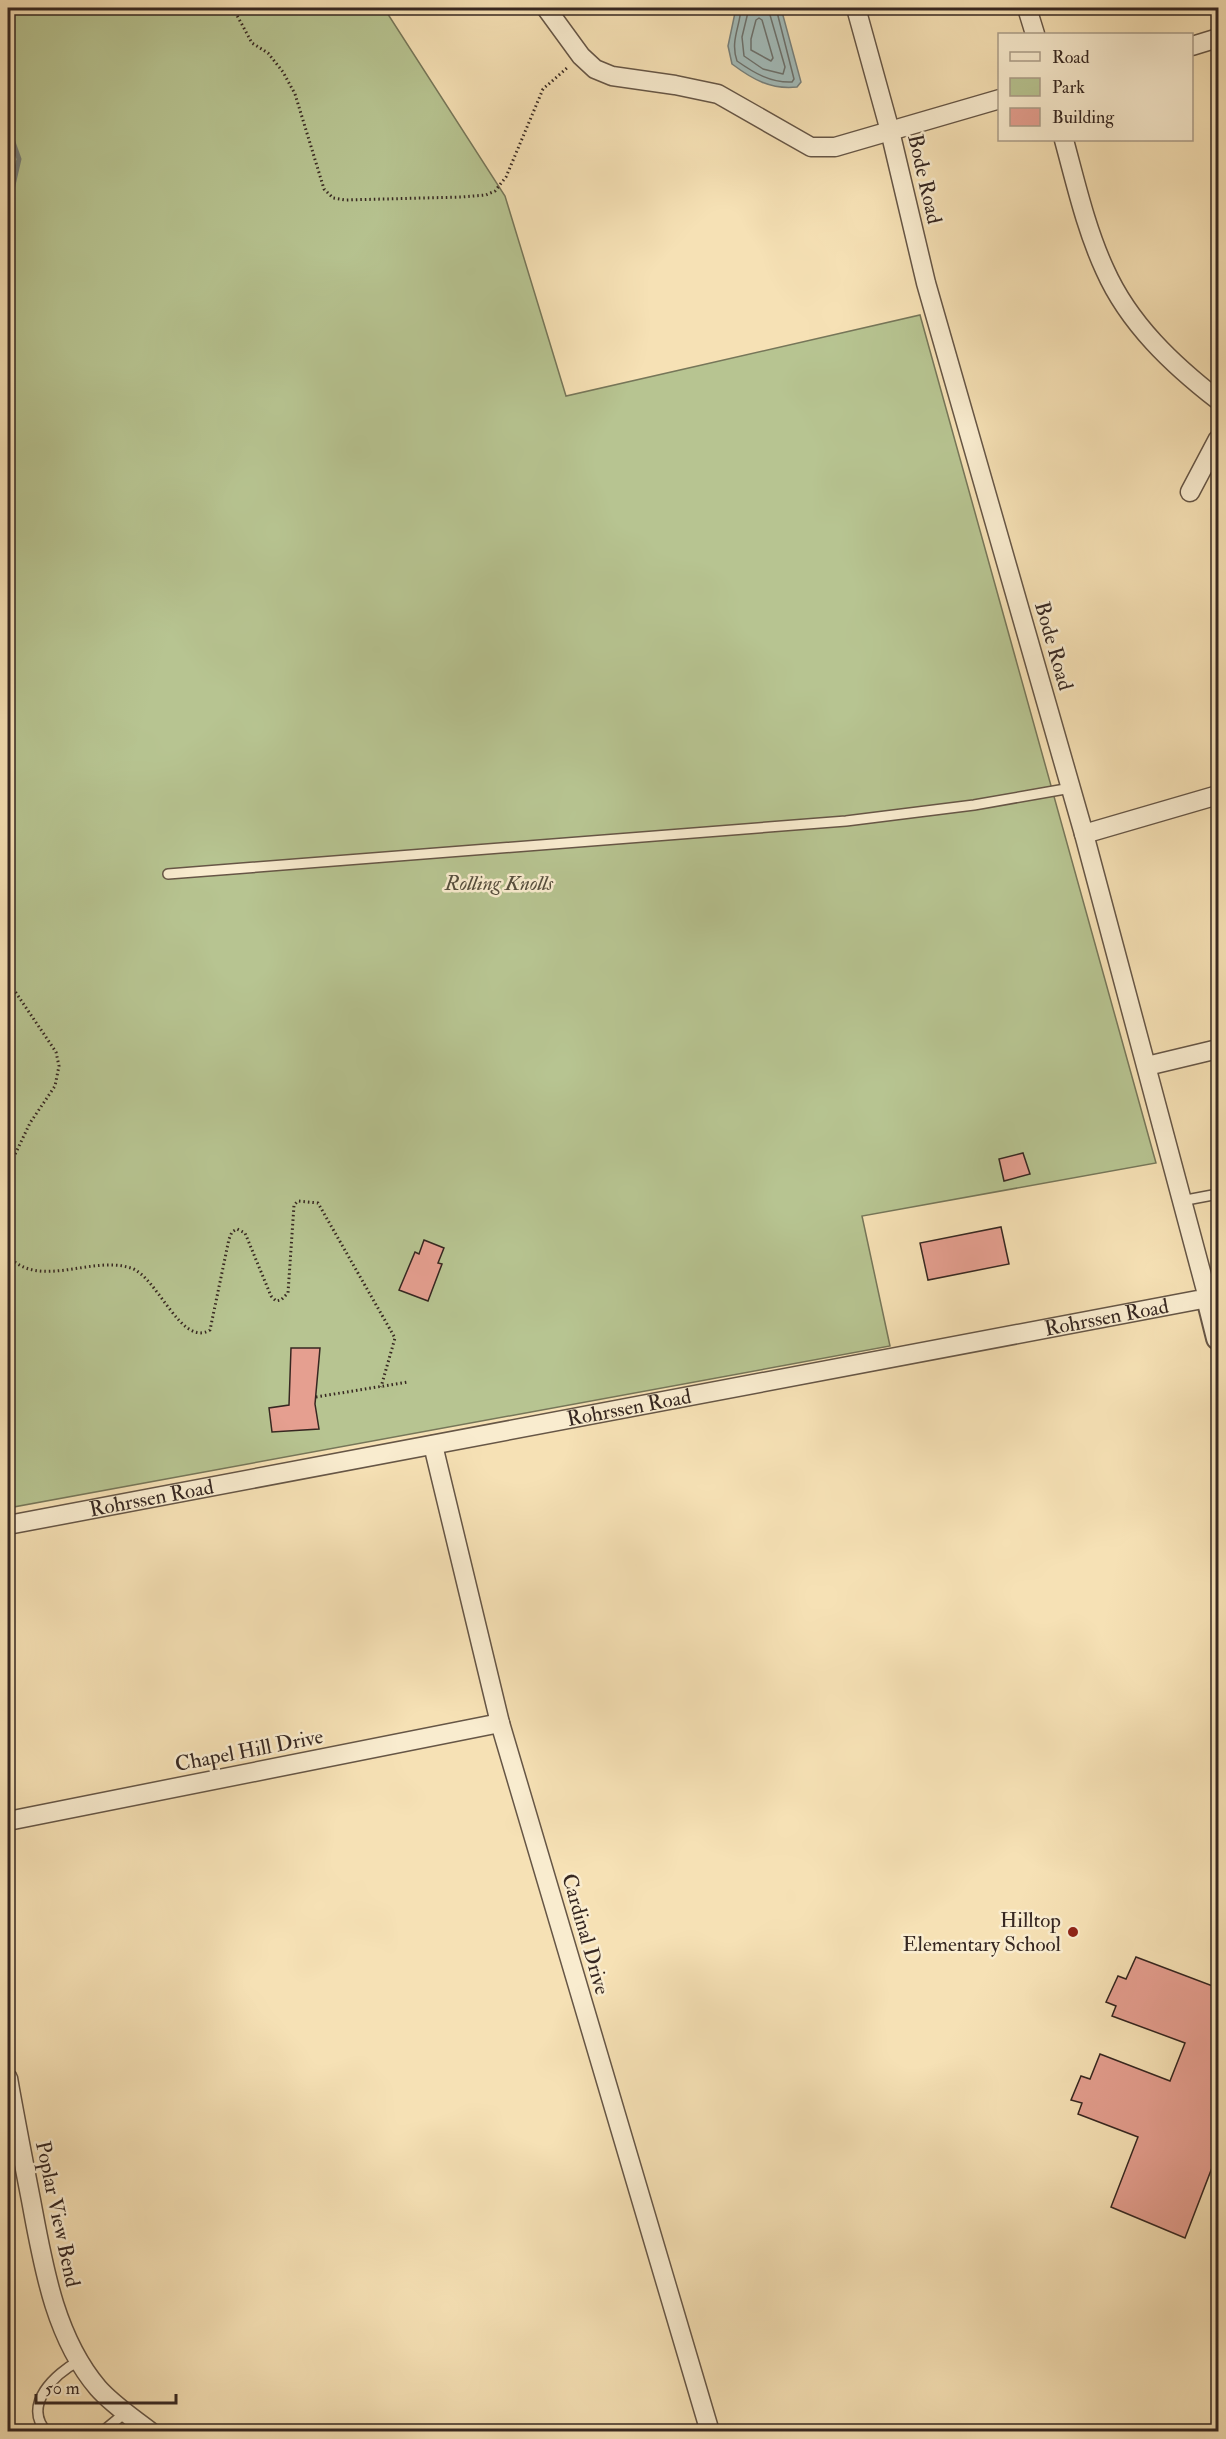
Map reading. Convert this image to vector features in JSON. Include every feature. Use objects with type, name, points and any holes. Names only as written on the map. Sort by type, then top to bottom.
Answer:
[{"type":"street","points":[[546,8],[581,56],[595,69],[612,76],[675,84],[718,94],[811,147],[835,147],[998,99]]},
{"type":"street","name":"Bode Road","points":[[856,8],[890,131],[926,283],[1084,834],[1181,1201],[1213,1296]]},
{"type":"street","points":[[1027,8],[1035,33]]},
{"type":"street","points":[[1193,45],[1218,38]]},
{"type":"street","points":[[1064,141],[1089,230],[1106,272],[1126,307],[1168,358],[1218,400]]},
{"type":"street","points":[[1190,492],[1218,439]]},
{"type":"street","points":[[1084,834],[1218,795]]},
{"type":"street","points":[[1147,1066],[1218,1049]]},
{"type":"street","points":[[1213,1296],[1218,1338]]},
{"type":"street","name":"Rohrssen Road","points":[[8,1526],[1213,1296]]},
{"type":"street","name":"Cardinal Drive","points":[[433,1445],[500,1723],[710,2432]]},
{"type":"street","name":"Chapel Hill Drive","points":[[8,1821],[500,1723]]},
{"type":"street","name":"Poplar View Bend","points":[[8,2078],[47,2282],[79,2361],[98,2388],[125,2413],[151,2432]]},
{"type":"lane","points":[[168,874],[846,821],[974,805],[1071,788]]},
{"type":"lane","points":[[1181,1201],[1218,1194]]},
{"type":"lane","points":[[47,2432],[40,2420],[38,2406],[44,2390],[63,2369],[79,2361]]},
{"type":"lane","points":[[102,2432],[125,2413]]},
{"type":"path","points":[[233,8],[252,43],[268,53],[283,72],[295,94],[324,189],[333,198],[345,200],[462,197],[486,195],[495,191],[506,177],[543,89],[581,56]]},
{"type":"path","points":[[8,981],[56,1052],[59,1066],[55,1086],[30,1123],[8,1169]]},
{"type":"path","points":[[8,1256],[16,1265],[36,1272],[110,1266],[131,1268],[147,1279],[186,1328],[196,1334],[204,1334],[210,1329],[232,1232],[237,1230],[245,1233],[271,1296],[276,1301],[281,1300],[288,1293],[294,1205],[298,1201],[318,1203],[395,1338],[381,1387]]},
{"type":"path","points":[[316,1397],[408,1382]]},
{"type":"green space","name":"Rolling Knolls","points":[[8,8],[384,8],[505,196],[566,396],[920,315],[1156,1163],[862,1216],[890,1346],[8,1508]]},
{"type":"water","points":[[736,8],[781,8],[801,82],[797,87],[770,85],[732,64],[728,46]]},
{"type":"building","points":[[1023,1153],[1030,1174],[1004,1181],[999,1159]]},
{"type":"building","points":[[1001,1227],[1009,1264],[928,1280],[920,1243]]},
{"type":"building","points":[[424,1240],[444,1248],[438,1263],[442,1264],[428,1301],[399,1290],[415,1252],[419,1254]]},
{"type":"building","points":[[291,1348],[320,1348],[315,1404],[319,1429],[272,1432],[269,1408],[289,1405]]},
{"type":"building","name":"Hilltop Elementary School","points":[[1136,1957],[1218,1988],[1218,2152],[1185,2238],[1111,2207],[1138,2137],[1078,2114],[1082,2103],[1071,2100],[1081,2076],[1090,2079],[1100,2054],[1170,2081],[1185,2043],[1112,2016],[1116,2006],[1106,2002],[1118,1976],[1126,1979]]},
{"type":"waterway","points":[[8,128],[19,159],[8,207]]},
{"type":"place","name":"Hilltop Elementary School","points":[[1073,1932]]}]
